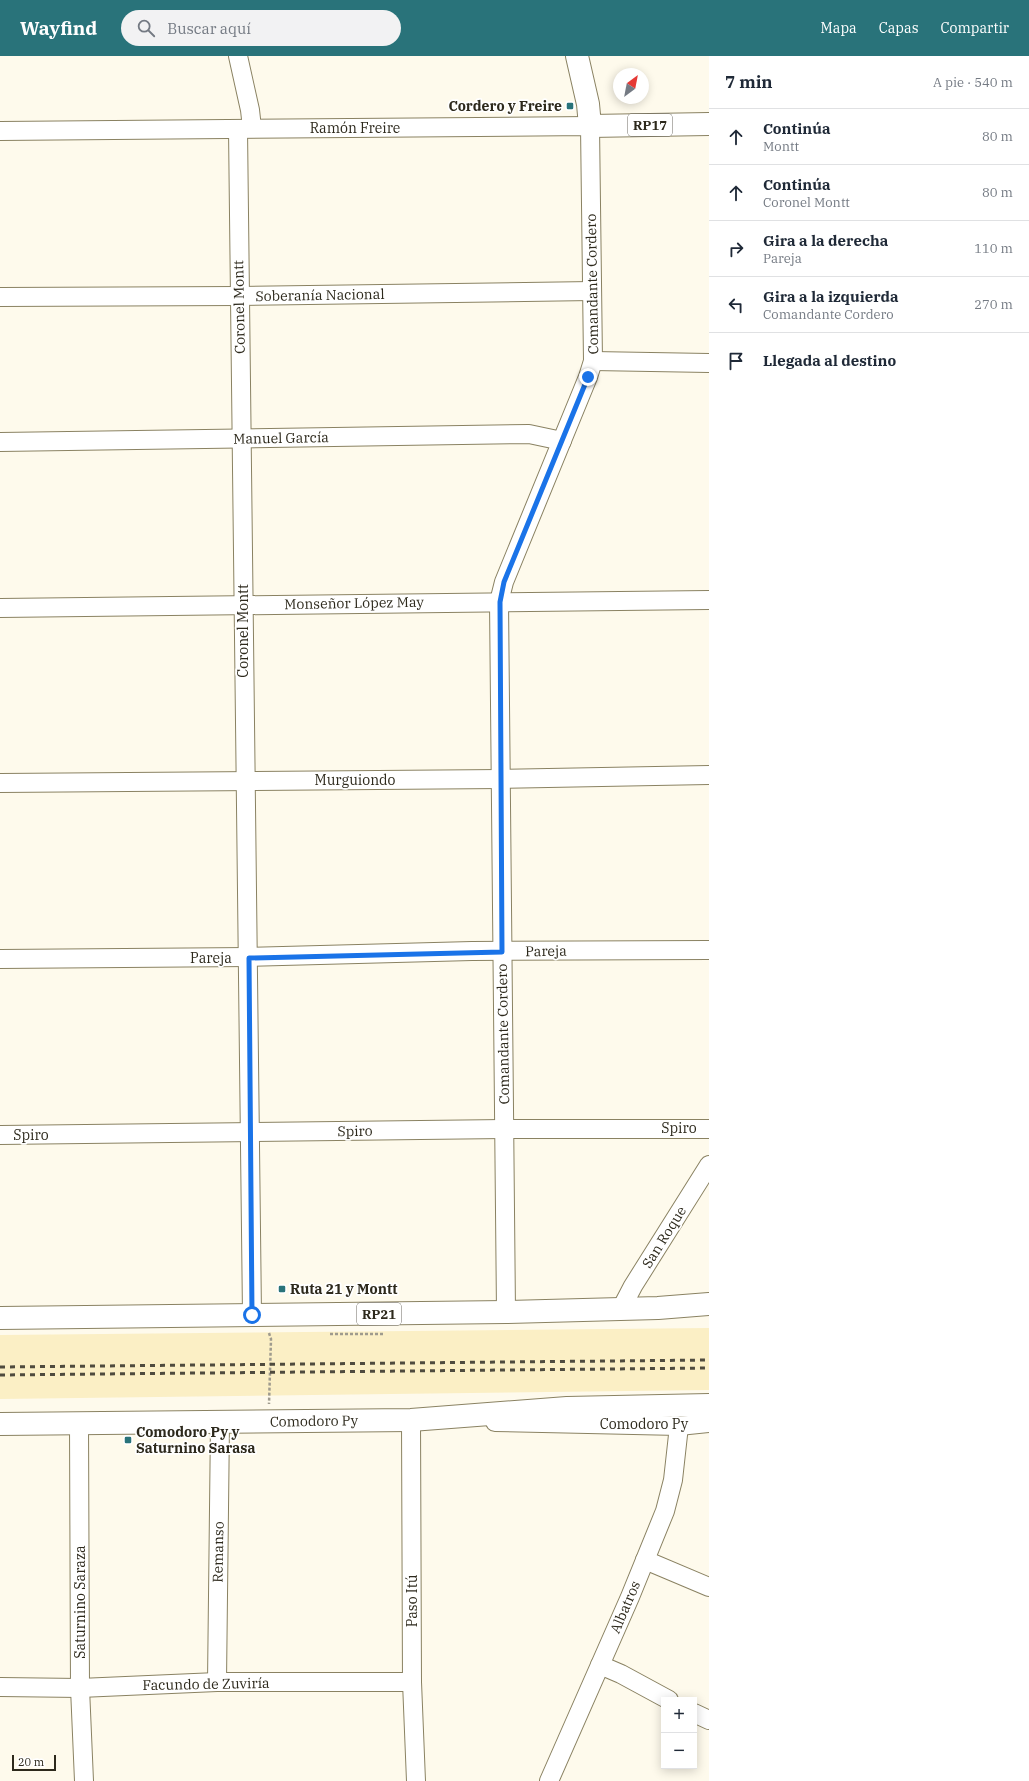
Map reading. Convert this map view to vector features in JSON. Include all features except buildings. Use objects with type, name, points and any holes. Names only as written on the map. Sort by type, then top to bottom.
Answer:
[{"type":"main road","points":[[577,56],[588,104],[590,126]]},
{"type":"main road","name":"Ramón Freire","points":[[590,126],[709,124]]},
{"type":"main road","name":"RP21","points":[[0,1318],[506,1312],[621,1309],[709,1304]]},
{"type":"main road","name":"Comodoro Py","points":[[0,1424],[411,1420],[567,1408],[709,1405]]},
{"type":"street","name":"Coronel Montt","points":[[238,56],[250,110],[245,128],[239,296],[242,438],[244,781],[249,958],[250,1133],[260,1315]]},
{"type":"street","name":"Ramón Freire","points":[[0,131],[590,126]]},
{"type":"street","name":"Comandante Cordero","points":[[506,1312],[500,602],[504,582],[588,377],[593,361],[590,126]]},
{"type":"street","name":"Soberanía Nacional","points":[[0,297],[239,296],[592,291]]},
{"type":"street","points":[[593,361],[709,363]]},
{"type":"street","name":"Manuel García","points":[[0,442],[529,434],[562,441]]},
{"type":"street","name":"Monseñor López May","points":[[0,608],[709,600]]},
{"type":"street","name":"Murguiondo","points":[[0,783],[501,779],[709,775]]},
{"type":"street","name":"Pareja","points":[[0,959],[249,958],[502,952],[709,950]]},
{"type":"street","name":"Spiro","points":[[0,1135],[504,1129],[709,1129]]},
{"type":"street","name":"San Roque","points":[[621,1309],[633,1286],[709,1165]]},
{"type":"street","name":"Comodoro Py","points":[[411,1420],[678,1426],[709,1422]]},
{"type":"street","name":"Paso Itú","points":[[411,1420],[412,1682],[416,1781]]},
{"type":"street","name":"Saturnino Saraza","points":[[79,1423],[80,1688],[84,1781]]},
{"type":"street","name":"Remanso","points":[[217,1682],[220,1423]]},
{"type":"street","name":"Albatros","points":[[549,1781],[665,1511],[673,1480],[678,1426]]},
{"type":"street","points":[[645,1560],[709,1587]]},
{"type":"street","points":[[600,1665],[621,1674],[663,1697]]},
{"type":"street","name":"Facundo de Zuviría","points":[[0,1687],[80,1688],[217,1682],[412,1682]]},
{"type":"street","points":[[697,1714],[709,1720]]},
{"type":"path","points":[[260,1315],[271,1339],[269,1422]]},
{"type":"shaded area","points":[[709,1328],[709,1390],[0,1399],[0,1335]]},
{"type":"railway","points":[[0,1367],[709,1360]]},
{"type":"railway","points":[[0,1375],[709,1368]]},
{"type":"place","name":"Cordero y Freire","points":[[570,106]]},
{"type":"place","name":"Ruta 21 y Montt","points":[[282,1289]]},
{"type":"place","name":"Comodoro Py y Saturnino Sarasa","points":[[128,1440]]},
{"type":"route","points":[[252,1315],[249,958],[472,951],[502,952],[501,592],[588,377]]}]
